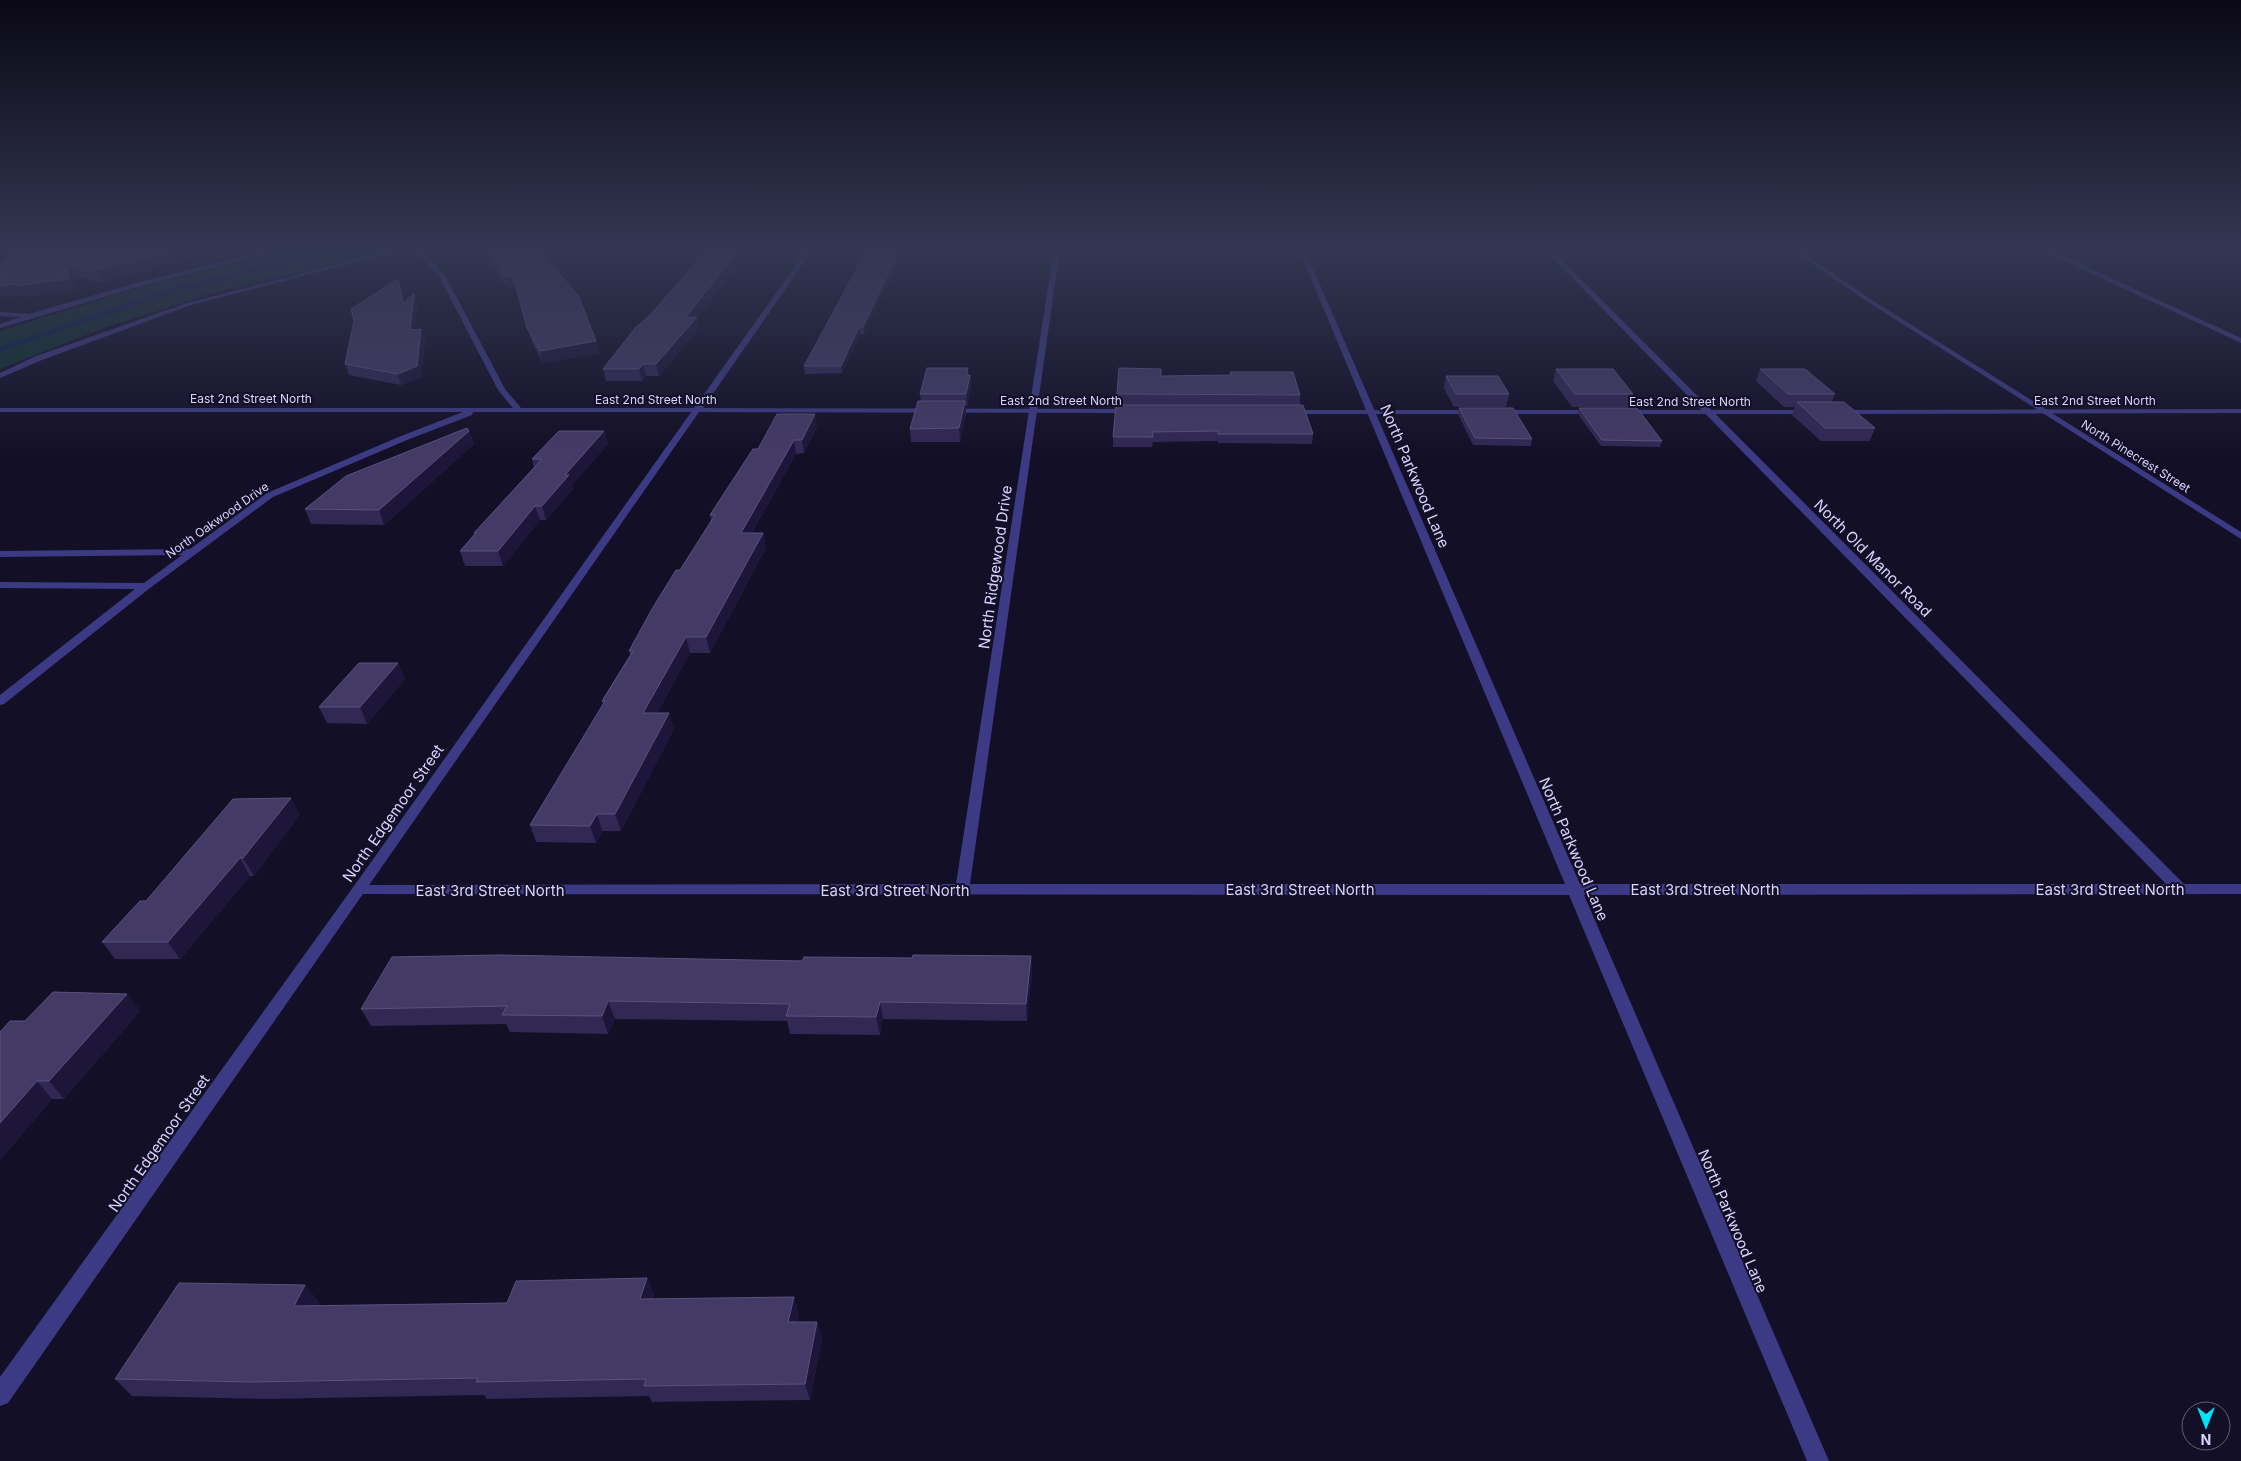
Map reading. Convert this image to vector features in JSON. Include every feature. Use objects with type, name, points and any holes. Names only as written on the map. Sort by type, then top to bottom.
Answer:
[{"type":"street","points":[[0,326],[29,316]]},
{"type":"street","points":[[0,376],[39,358],[155,316]]},
{"type":"street","points":[[463,316],[502,390],[519,410]]},
{"type":"street","name":"North Edgemoor Street","points":[[0,1395],[359,890],[763,316]]},
{"type":"street","name":"North Ridgewood Drive","points":[[962,890],[981,772],[1047,316]]},
{"type":"street","name":"North Parkwood Lane","points":[[1330,316],[1818,1461]]},
{"type":"street","name":"North Old Manor Road","points":[[1613,316],[2180,889]]},
{"type":"street","name":"North Pinecrest Street","points":[[1897,316],[2241,536]]},
{"type":"street","points":[[2186,316],[2241,342]]},
{"type":"street","name":"East 2nd Street North","points":[[0,410],[1144,411]]},
{"type":"street","name":"North Oakwood Drive","points":[[0,701],[146,586],[270,495],[404,438],[479,410]]},
{"type":"street","name":"East 2nd Street North","points":[[1824,412],[2241,411]]},
{"type":"street","points":[[1274,412],[1481,412]]},
{"type":"street","name":"East 2nd Street North","points":[[1491,412],[1607,412]]},
{"type":"street","name":"East 2nd Street North","points":[[1617,412],[1814,412]]},
{"type":"street","points":[[0,554],[193,552]]},
{"type":"street","points":[[0,585],[146,586]]},
{"type":"street","name":"East 3rd Street North","points":[[359,890],[2241,889]]},
{"type":"green space","points":[[48,316],[141,316],[107,327],[0,369],[0,331]]},
{"type":"building","points":[[353,316],[412,316],[410,330],[421,329],[417,366],[398,374],[345,364],[354,321]]},
{"type":"building","points":[[524,316],[586,316],[596,341],[540,351],[527,328]]},
{"type":"building","points":[[649,316],[697,317],[656,364],[643,364],[639,369],[603,369],[636,327]]},
{"type":"building","points":[[831,316],[868,316],[863,327],[859,327],[841,366],[804,366]]},
{"type":"building","points":[[927,368],[968,368],[966,375],[970,375],[966,394],[920,394]]},
{"type":"building","points":[[1119,368],[1161,369],[1161,376],[1231,375],[1230,372],[1293,372],[1300,395],[1117,394]]},
{"type":"building","points":[[1556,369],[1613,369],[1633,394],[1575,394]]},
{"type":"building","points":[[1760,369],[1805,369],[1835,394],[1788,394]]},
{"type":"building","points":[[1446,376],[1498,376],[1509,394],[1456,394]]},
{"type":"building","points":[[918,401],[965,401],[959,428],[910,429]]},
{"type":"building","points":[[1797,402],[1844,402],[1875,428],[1825,428]]},
{"type":"building","points":[[1116,405],[1303,405],[1313,434],[1218,434],[1218,431],[1152,432],[1153,437],[1113,437]]},
{"type":"building","points":[[1459,408],[1513,408],[1532,439],[1475,438]]},
{"type":"building","points":[[1579,408],[1637,408],[1662,441],[1602,440]]},
{"type":"building","points":[[777,414],[815,414],[802,440],[794,440],[741,533],[763,533],[706,637],[686,637],[643,713],[669,713],[615,814],[597,814],[590,826],[530,825],[605,701],[602,701],[633,651],[629,651],[652,609],[676,570],[680,570],[715,515],[710,515],[753,449],[758,449]]},
{"type":"building","points":[[467,428],[469,431],[379,510],[305,509],[346,476]]},
{"type":"building","points":[[559,431],[604,431],[565,475],[569,475],[542,506],[535,506],[498,551],[460,551],[476,533],[474,533],[542,459],[532,459]]},
{"type":"building","points":[[359,663],[398,663],[360,707],[319,707]]},
{"type":"building","points":[[291,798],[243,858],[240,858],[168,942],[102,942],[140,901],[146,901],[233,799]]},
{"type":"building","points":[[499,955],[802,961],[804,957],[912,958],[913,955],[1031,956],[1026,1004],[880,1002],[876,1017],[786,1016],[790,1004],[608,1001],[602,1016],[502,1015],[507,1006],[361,1009],[392,957]]},
{"type":"building","points":[[53,992],[127,994],[49,1081],[37,1081],[0,1123],[0,1032],[10,1021],[25,1021]]},
{"type":"building","points":[[647,1278],[640,1299],[794,1297],[788,1322],[817,1322],[805,1384],[644,1386],[646,1379],[476,1382],[478,1378],[250,1382],[115,1379],[179,1283],[305,1285],[294,1306],[507,1303],[516,1281]]},
{"type":"waterway","points":[[0,349],[96,316]]}]
